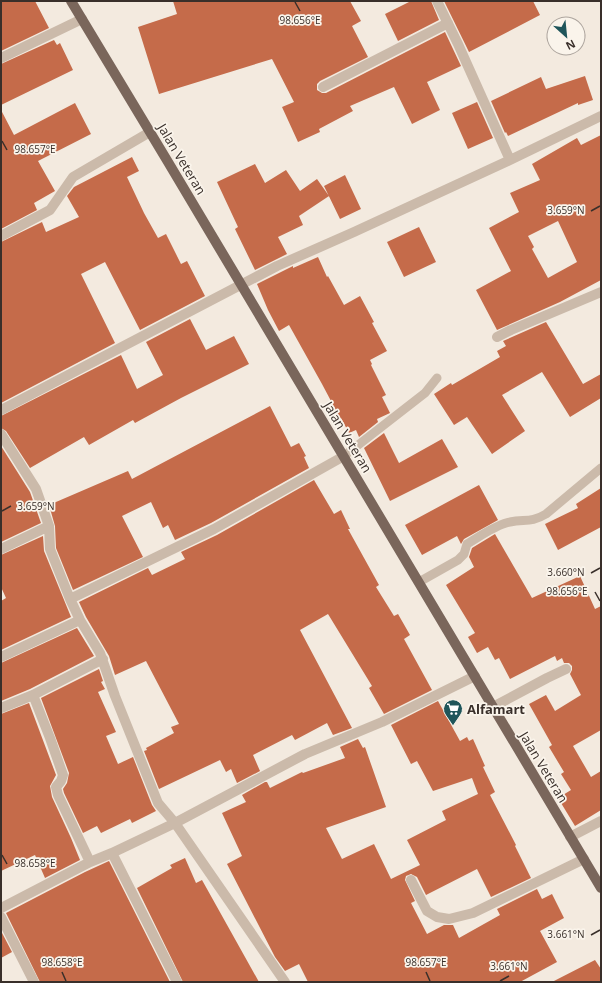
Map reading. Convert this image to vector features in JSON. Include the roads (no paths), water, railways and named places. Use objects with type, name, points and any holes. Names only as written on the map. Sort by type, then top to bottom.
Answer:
[{"type":"main road","name":"Jalan Veteran","points":[[71,1],[601,888]]},
{"type":"street","points":[[437,1],[510,160]]},
{"type":"street","points":[[1,58],[82,19]]},
{"type":"street","points":[[323,88],[448,23]]},
{"type":"street","points":[[1,410],[277,266],[510,160],[601,116]]},
{"type":"street","points":[[1,236],[50,210],[73,177],[150,132]]},
{"type":"street","points":[[497,337],[601,292]]},
{"type":"street","points":[[1,434],[36,489],[49,526],[50,549],[80,620],[100,653],[115,696],[158,803],[175,823],[285,982]]},
{"type":"street","points":[[70,599],[214,529],[344,456]]},
{"type":"street","points":[[1,549],[49,526]]},
{"type":"street","points":[[1,657],[80,620]]},
{"type":"street","points":[[1,708],[33,695],[102,659]]},
{"type":"street","points":[[493,707],[566,669]]},
{"type":"street","points":[[1,908],[90,862],[175,823],[305,754],[382,722],[475,676]]},
{"type":"street","points":[[33,695],[63,775],[61,781],[56,787],[58,795],[90,862]]},
{"type":"street","points":[[570,837],[601,821]]},
{"type":"street","points":[[112,853],[176,982]]},
{"type":"street","points":[[411,880],[427,911],[437,917],[449,919],[473,913],[584,859]]},
{"type":"street","points":[[1,917],[34,982]]},
{"type":"lane","points":[[344,456],[425,393],[437,378]]},
{"type":"lane","points":[[419,582],[458,560],[464,554],[467,544],[501,525],[510,522],[538,519],[546,514],[601,468]]},
{"type":"place","name":"Alfamart","points":[[453,726]]}]
